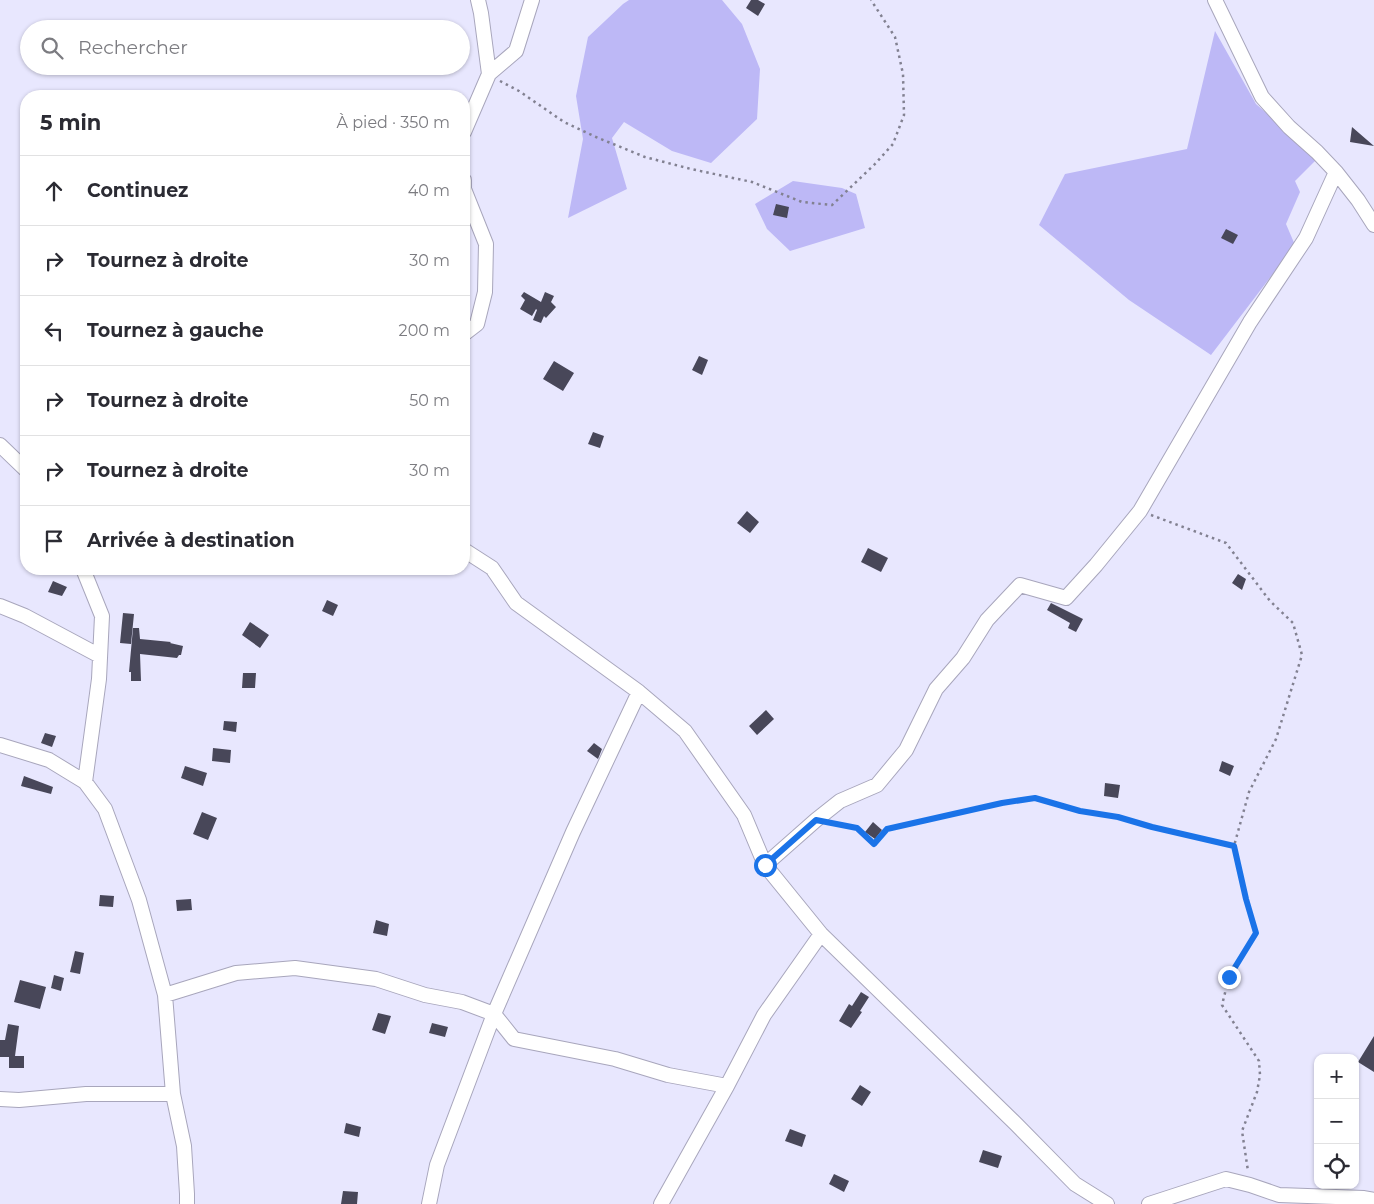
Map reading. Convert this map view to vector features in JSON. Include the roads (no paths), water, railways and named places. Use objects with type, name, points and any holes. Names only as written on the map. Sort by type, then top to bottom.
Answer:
[{"type":"street","points":[[478,0],[489,74]]},
{"type":"street","points":[[470,118],[489,74],[516,51],[532,0]]},
{"type":"street","points":[[1216,0],[1262,97],[1289,127],[1336,172],[1374,224]]},
{"type":"street","points":[[765,865],[840,801],[877,784],[906,750],[936,689],[963,658],[988,620],[1020,585],[1066,598],[1096,565],[1140,511],[1250,322],[1306,238],[1336,172]]},
{"type":"street","points":[[470,204],[486,244],[485,292],[477,324],[470,329]]},
{"type":"street","points":[[0,445],[20,464]]},
{"type":"street","points":[[470,554],[492,568],[516,603],[639,692],[685,731],[744,815],[765,865],[821,934],[1075,1184],[1107,1204]]},
{"type":"street","points":[[85,575],[102,616],[100,679],[85,782]]},
{"type":"street","points":[[0,606],[25,616],[100,656]]},
{"type":"street","points":[[429,1204],[437,1165],[494,1014],[574,832],[639,692]]},
{"type":"street","points":[[0,745],[49,760],[85,782],[105,809],[139,900],[165,995],[173,1094],[184,1146],[186,1204]]},
{"type":"street","points":[[661,1204],[764,1015],[821,934]]},
{"type":"street","points":[[165,995],[236,973],[295,968],[376,979],[424,995],[462,1002],[494,1014],[514,1039],[615,1060],[668,1075],[727,1086]]},
{"type":"street","points":[[0,1099],[19,1100],[86,1094],[173,1094]]},
{"type":"street","points":[[1149,1204],[1226,1180],[1250,1184],[1280,1195],[1374,1200]]}]
